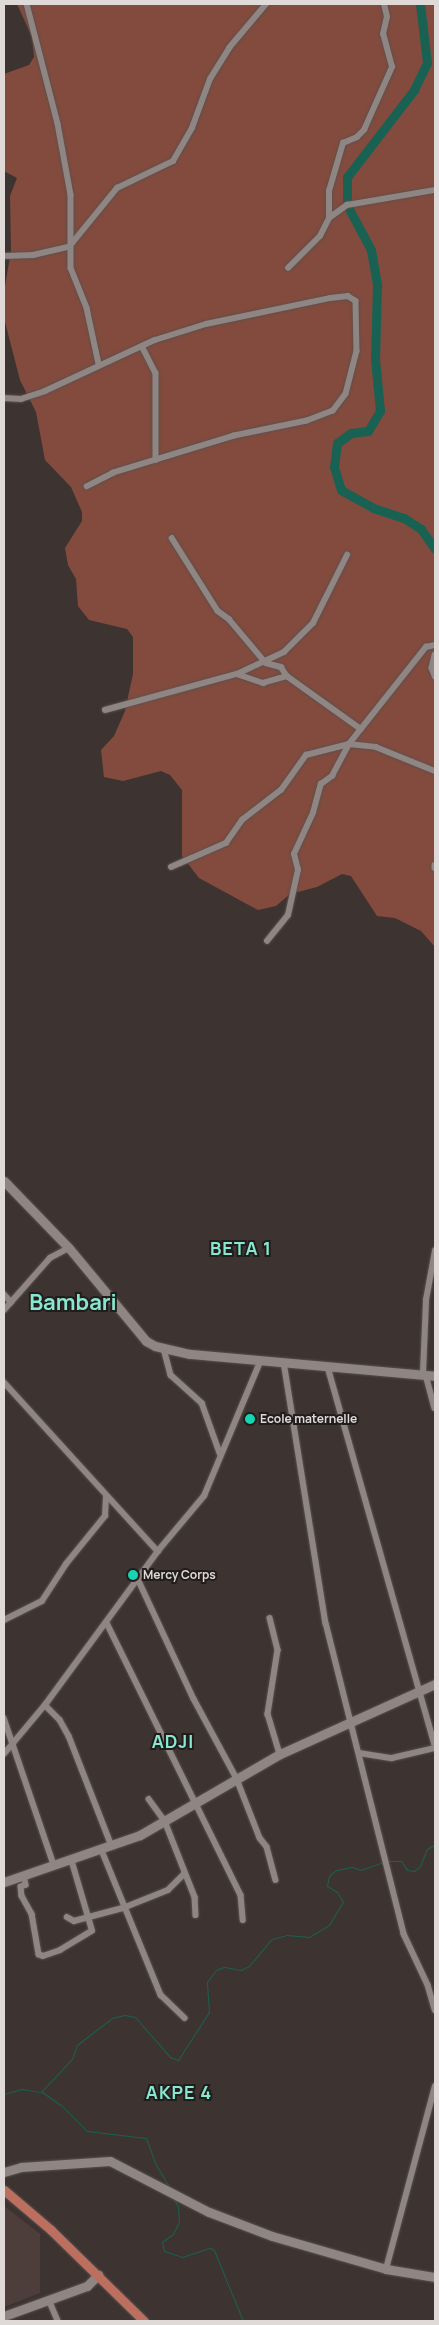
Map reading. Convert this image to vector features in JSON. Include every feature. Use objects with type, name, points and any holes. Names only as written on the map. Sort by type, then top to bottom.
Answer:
[{"type":"main road","points":[[4,2190],[144,2321]]},
{"type":"street","points":[[27,4],[58,124],[71,195],[69,247],[73,277],[87,308],[100,364]]},
{"type":"street","points":[[4,256],[33,255],[69,247],[116,188],[173,162],[192,128],[210,79],[229,48],[266,4]]},
{"type":"street","points":[[288,268],[320,236],[329,218],[329,191],[343,143],[357,137],[364,130],[392,67],[383,34],[387,17],[384,4]]},
{"type":"street","points":[[329,218],[347,205],[435,190]]},
{"type":"street","points":[[4,398],[21,399],[44,391],[142,346],[239,316],[330,298],[348,296],[356,300],[359,312],[357,351],[346,394],[333,411],[307,421],[234,436],[156,460],[100,478],[87,487]]},
{"type":"street","points":[[142,346],[156,373],[156,460]]},
{"type":"street","points":[[172,538],[218,612],[229,619],[266,663],[281,667],[287,676],[361,729]]},
{"type":"street","points":[[105,710],[237,674],[266,663],[284,652],[313,623],[347,555]]},
{"type":"street","points":[[267,941],[288,915],[298,870],[294,854],[313,813],[321,784],[332,776],[348,744],[426,647],[435,645]]},
{"type":"street","points":[[435,655],[432,668],[435,676]]},
{"type":"street","points":[[237,674],[263,683],[287,676]]},
{"type":"street","points":[[171,867],[226,843],[242,820],[281,790],[306,755],[348,744],[376,747],[435,771]]},
{"type":"street","points":[[4,1181],[69,1248],[146,1341],[164,1349],[328,1367],[428,1374]]},
{"type":"street","points":[[4,1310],[50,1258],[69,1248]]},
{"type":"street","points":[[435,1251],[426,1300],[428,1374],[435,1408]]},
{"type":"street","points":[[4,1294],[11,1302]]},
{"type":"street","points":[[164,1349],[171,1375],[202,1403],[220,1454]]},
{"type":"street","points":[[4,1754],[45,1705],[158,1551],[204,1496],[261,1360]]},
{"type":"street","points":[[284,1362],[313,1526],[316,1576],[382,1854],[404,1934],[428,1985],[435,2010]]},
{"type":"street","points":[[328,1367],[435,1746],[392,1758],[359,1753]]},
{"type":"street","points":[[4,1382],[49,1429],[106,1497],[158,1551]]},
{"type":"street","points":[[4,1620],[42,1601],[66,1564],[105,1516],[106,1497]]},
{"type":"street","points":[[138,1579],[194,1699],[237,1779],[260,1838],[267,1846],[276,1880]]},
{"type":"street","points":[[270,1618],[278,1650],[268,1714],[280,1754]]},
{"type":"street","points":[[107,1623],[196,1801],[240,1895],[243,1920]]},
{"type":"street","points":[[4,1882],[140,1835],[280,1754],[350,1720],[435,1684]]},
{"type":"street","points":[[45,1705],[60,1720],[69,1736],[111,1844]]},
{"type":"street","points":[[4,1718],[54,1865]]},
{"type":"street","points":[[149,1799],[165,1821],[184,1874],[195,1897],[196,1916]]},
{"type":"street","points":[[101,1848],[123,1908],[144,1950],[161,1995],[185,2018]]},
{"type":"street","points":[[24,1875],[26,1885],[21,1887],[22,1896],[32,1914],[41,1956],[60,1950],[92,1931],[71,1859]]},
{"type":"street","points":[[67,1916],[74,1921],[123,1908],[168,1890],[184,1874]]},
{"type":"street","points":[[386,2269],[435,2086]]},
{"type":"street","points":[[4,2172],[21,2167],[110,2161],[209,2212],[272,2236],[386,2269],[435,2277]]},
{"type":"street","points":[[4,2316],[50,2302],[88,2286],[98,2276]]},
{"type":"street","points":[[50,2302],[58,2321]]},
{"type":"shaded area","points":[[17,4],[435,4],[435,947],[421,931],[395,918],[377,916],[351,876],[342,874],[317,887],[290,894],[276,906],[258,910],[199,878],[182,856],[182,790],[170,775],[161,771],[123,781],[104,777],[101,750],[114,736],[125,711],[133,674],[133,637],[127,629],[89,620],[78,606],[76,579],[68,565],[65,548],[82,521],[82,512],[71,487],[45,460],[36,412],[20,380],[4,318],[4,292],[11,251],[10,196],[17,178],[4,171],[4,74],[29,65],[34,57],[32,37]]},
{"type":"shaded area","points":[[4,2206],[40,2234],[40,2293],[4,2307]]},
{"type":"waterway","points":[[420,4],[427,63],[414,90],[347,177],[347,205],[371,250],[377,285],[375,359],[380,411],[368,431],[351,433],[337,443],[334,467],[341,490],[373,508],[404,518],[421,529],[435,549]]},
{"type":"waterway","points":[[387,1861],[401,1861],[407,1870],[414,1871],[420,1866],[427,1849],[434,1845]]},
{"type":"waterway","points":[[4,2094],[21,2089],[41,2092],[72,2059],[77,2045],[112,2018],[125,2015],[135,2017],[170,2057],[178,2060],[209,2012],[207,1982],[216,1970],[224,1967],[241,1970],[249,1966],[272,1939],[287,1935],[309,1937],[329,1925],[343,1902],[337,1892],[327,1886],[329,1876],[336,1870],[352,1867],[361,1870],[383,1862]]},
{"type":"waterway","points":[[42,2092],[62,2106],[87,2131],[146,2138],[155,2163],[169,2186]]},
{"type":"waterway","points":[[174,2199],[178,2207],[179,2222],[173,2234],[162,2242],[164,2251],[182,2257],[210,2248],[214,2250],[243,2321]]},
{"type":"place","name":"Ecole maternelle","points":[[250,1419]]},
{"type":"place","name":"Mercy Corps","points":[[133,1575]]},
{"type":"district","name":"BETA 1","points":[[241,1248]]},
{"type":"district","name":"Bambari","points":[[73,1303]]},
{"type":"district","name":"ADJI","points":[[173,1741]]},
{"type":"district","name":"AKPE 4","points":[[179,2092]]}]
